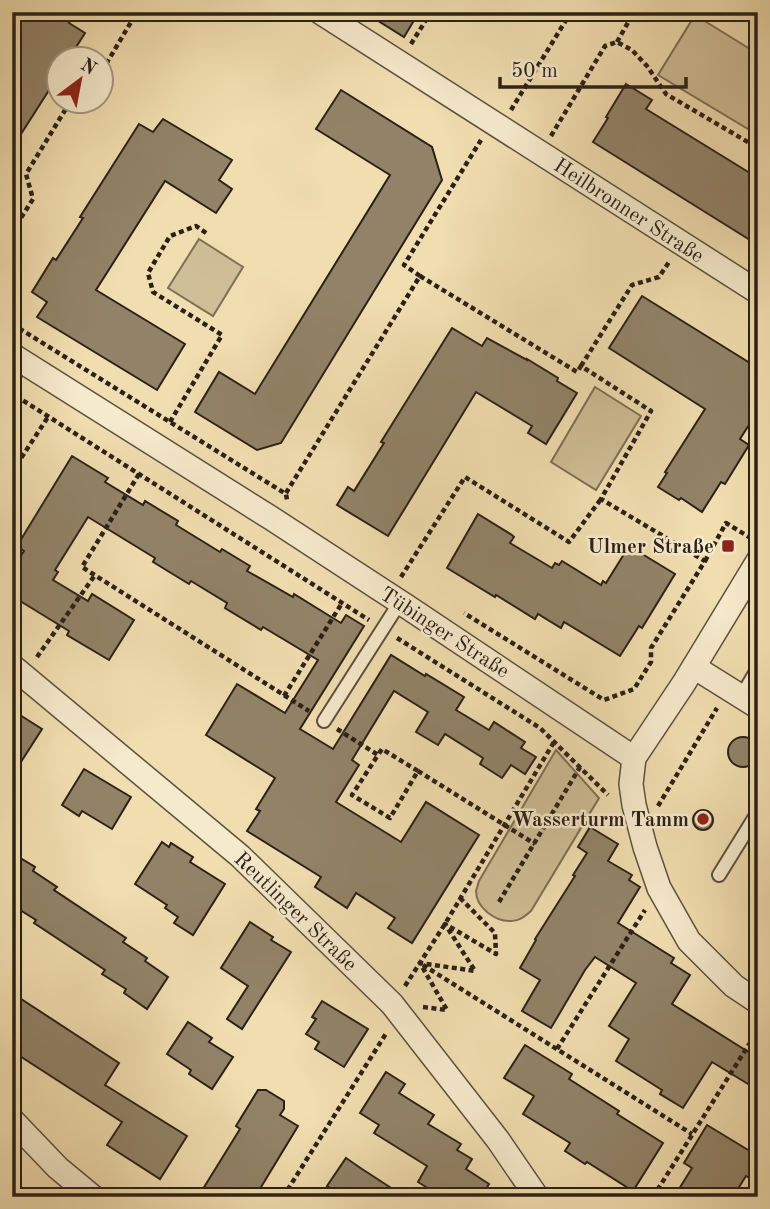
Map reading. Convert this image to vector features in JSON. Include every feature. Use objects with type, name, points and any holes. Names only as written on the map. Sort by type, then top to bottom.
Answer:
[{"type":"street","name":"Heilbronner Straße","points":[[320,12],[758,292]]},
{"type":"street","name":"Tübinger Straße","points":[[16,365],[279,511],[395,599],[634,758]]},
{"type":"street","points":[[758,561],[694,667],[634,758],[631,784],[641,833],[659,888],[689,941],[734,986],[758,1002]]},
{"type":"street","points":[[694,667],[740,703]]},
{"type":"street","name":"Reutlinger Straße","points":[[18,670],[240,856],[395,1009],[498,1140],[537,1197]]},
{"type":"street","points":[[12,1120],[58,1168],[93,1197]]},
{"type":"lane","points":[[324,721],[383,628],[395,599]]},
{"type":"lane","points":[[740,703],[758,668]]},
{"type":"lane","points":[[719,875],[758,812]]},
{"type":"path","points":[[116,47],[137,12]]},
{"type":"path","points":[[399,63],[430,12]]},
{"type":"path","points":[[571,12],[404,265],[577,372],[632,285],[659,277],[681,243]]},
{"type":"path","points":[[547,143],[605,46],[617,42],[634,12]]},
{"type":"path","points":[[617,42],[632,50],[666,94],[758,148]]},
{"type":"path","points":[[12,232],[33,199],[26,174],[61,116]]},
{"type":"path","points":[[170,422],[222,335],[153,292],[148,273],[170,236],[196,226],[209,235]]},
{"type":"path","points":[[279,511],[286,494],[420,275]]},
{"type":"path","points":[[12,324],[286,494]]},
{"type":"path","points":[[395,599],[403,575],[465,477],[569,542],[601,499],[651,411],[581,366]]},
{"type":"path","points":[[12,394],[540,728],[614,802]]},
{"type":"path","points":[[12,472],[48,416]]},
{"type":"path","points":[[139,474],[82,567],[378,755]]},
{"type":"path","points":[[279,511],[286,494]]},
{"type":"path","points":[[601,499],[705,561]]},
{"type":"path","points":[[462,612],[604,700],[634,689],[651,662],[652,649],[726,523],[758,542]]},
{"type":"path","points":[[391,568],[403,575]]},
{"type":"path","points":[[18,670],[95,575]]},
{"type":"path","points":[[284,696],[342,603]]},
{"type":"path","points":[[641,833],[740,703]]},
{"type":"path","points":[[283,1197],[554,742]]},
{"type":"path","points":[[418,771],[390,818],[352,796],[382,749],[418,771],[535,844]]},
{"type":"path","points":[[499,902],[580,767]]},
{"type":"path","points":[[557,1049],[659,888]]},
{"type":"path","points":[[445,924],[496,954],[495,933],[460,898]]},
{"type":"path","points":[[420,963],[475,971],[445,924]]},
{"type":"path","points":[[395,1009],[447,1010],[420,963]]},
{"type":"path","points":[[420,963],[692,1134]]},
{"type":"path","points":[[653,1197],[758,1030]]},
{"type":"shaded area","points":[[695,15],[758,54],[758,135],[658,75]]},
{"type":"shaded area","points":[[199,239],[243,267],[213,316],[168,288]]},
{"type":"shaded area","points":[[595,387],[641,416],[596,490],[551,462]]},
{"type":"shaded area","points":[[556,750],[599,798],[531,911],[517,920],[505,921],[483,908],[476,891],[479,881]]},
{"type":"building","points":[[26,12],[75,12],[69,23],[85,33],[77,46],[46,46],[46,95],[12,148],[12,33]]},
{"type":"building","points":[[364,12],[419,12],[404,37]]},
{"type":"building","points":[[626,84],[652,100],[646,109],[758,178],[758,245],[593,142]]},
{"type":"building","points":[[341,90],[432,147],[442,180],[281,443],[257,450],[195,412],[219,372],[255,394],[390,175],[316,129]]},
{"type":"building","points":[[163,119],[232,160],[219,180],[232,189],[216,213],[165,181],[96,290],[185,344],[157,390],[37,317],[47,302],[32,292],[83,218],[80,217],[139,124],[153,132]]},
{"type":"building","points":[[642,296],[758,368],[758,411],[740,439],[749,445],[725,484],[721,482],[702,512],[658,487],[705,409],[609,348]]},
{"type":"building","points":[[452,328],[482,346],[487,338],[527,359],[577,393],[546,444],[528,433],[532,426],[476,392],[388,536],[337,505],[348,487],[354,491],[384,443],[381,442]]},
{"type":"building","points":[[72,456],[108,478],[105,482],[143,505],[145,501],[178,521],[176,525],[220,552],[222,549],[250,566],[247,571],[293,597],[294,594],[341,623],[346,615],[364,626],[300,729],[333,749],[391,655],[464,697],[456,710],[489,730],[494,722],[525,742],[521,748],[536,757],[525,774],[511,765],[502,778],[480,764],[483,758],[445,734],[438,745],[416,732],[428,712],[394,691],[352,760],[359,765],[336,802],[401,842],[426,802],[479,835],[412,943],[388,928],[395,918],[356,893],[347,908],[315,887],[321,877],[247,831],[260,811],[256,809],[275,778],[206,735],[237,684],[285,713],[318,660],[225,608],[227,603],[153,562],[155,558],[88,517],[55,570],[58,572],[53,580],[88,601],[92,594],[134,620],[109,660],[67,635],[69,631],[12,596],[12,586],[21,573],[13,568],[24,551],[17,546]]},
{"type":"building","points":[[478,514],[512,535],[514,537],[510,543],[552,568],[555,563],[559,565],[562,561],[601,585],[603,581],[606,583],[629,546],[675,574],[642,628],[639,626],[620,656],[564,622],[561,628],[538,614],[535,619],[447,568]]},
{"type":"building","points":[[12,710],[42,729],[12,776]]},
{"type":"building","points":[[743,737],[754,741],[758,752],[754,763],[743,767],[732,763],[728,752],[732,741]]},
{"type":"building","points":[[84,769],[131,797],[112,829],[82,811],[79,816],[62,805]]},
{"type":"building","name":"Wasserturm Tamm","points":[[703,810],[710,813],[713,820],[710,827],[703,830],[696,827],[693,820],[696,813]]},
{"type":"building","points":[[590,827],[618,844],[608,861],[632,875],[629,880],[640,887],[618,923],[674,958],[671,963],[690,975],[672,1004],[758,1058],[758,1090],[712,1062],[683,1108],[660,1094],[662,1090],[616,1061],[629,1039],[609,1026],[636,983],[595,957],[551,1028],[522,1011],[540,980],[520,968],[587,853],[578,847]]},
{"type":"building","points":[[162,842],[169,847],[171,843],[193,857],[190,862],[225,884],[193,935],[174,923],[178,917],[165,908],[167,905],[135,884]]},
{"type":"building","points":[[12,853],[35,867],[33,871],[57,887],[54,890],[126,938],[123,942],[147,958],[145,961],[168,977],[147,1009],[124,993],[126,989],[102,974],[105,970],[34,923],[36,920],[12,905]]},
{"type":"building","points":[[250,922],[273,937],[271,940],[291,952],[242,1029],[227,1019],[248,986],[221,968]]},
{"type":"building","points":[[12,993],[119,1063],[105,1085],[187,1136],[160,1179],[107,1145],[122,1122],[12,1051]]},
{"type":"building","points":[[322,1001],[368,1029],[344,1067],[315,1049],[319,1042],[306,1034],[316,1019],[312,1017]]},
{"type":"building","points":[[188,1022],[212,1038],[209,1042],[233,1057],[212,1089],[189,1074],[191,1070],[167,1054]]},
{"type":"building","points":[[525,1045],[572,1074],[569,1079],[663,1143],[633,1191],[565,1151],[570,1143],[523,1114],[534,1096],[504,1078]]},
{"type":"building","points":[[386,1072],[405,1084],[399,1093],[434,1115],[428,1124],[461,1144],[457,1150],[472,1159],[466,1169],[489,1184],[481,1197],[442,1197],[418,1182],[427,1166],[374,1133],[379,1125],[360,1113]]},
{"type":"building","points":[[258,1090],[266,1090],[284,1101],[284,1109],[280,1115],[298,1126],[255,1197],[198,1197],[240,1129],[236,1126]]},
{"type":"building","points":[[707,1125],[758,1156],[758,1183],[746,1176],[734,1195],[726,1189],[721,1197],[674,1197],[692,1168],[684,1163]]},
{"type":"building","points":[[346,1158],[405,1197],[344,1197],[327,1186]]},
{"type":"place","name":"Ulmer Straße","points":[[728,546]]},
{"type":"place","name":"Wasserturm Tamm","points":[[703,819]]}]
